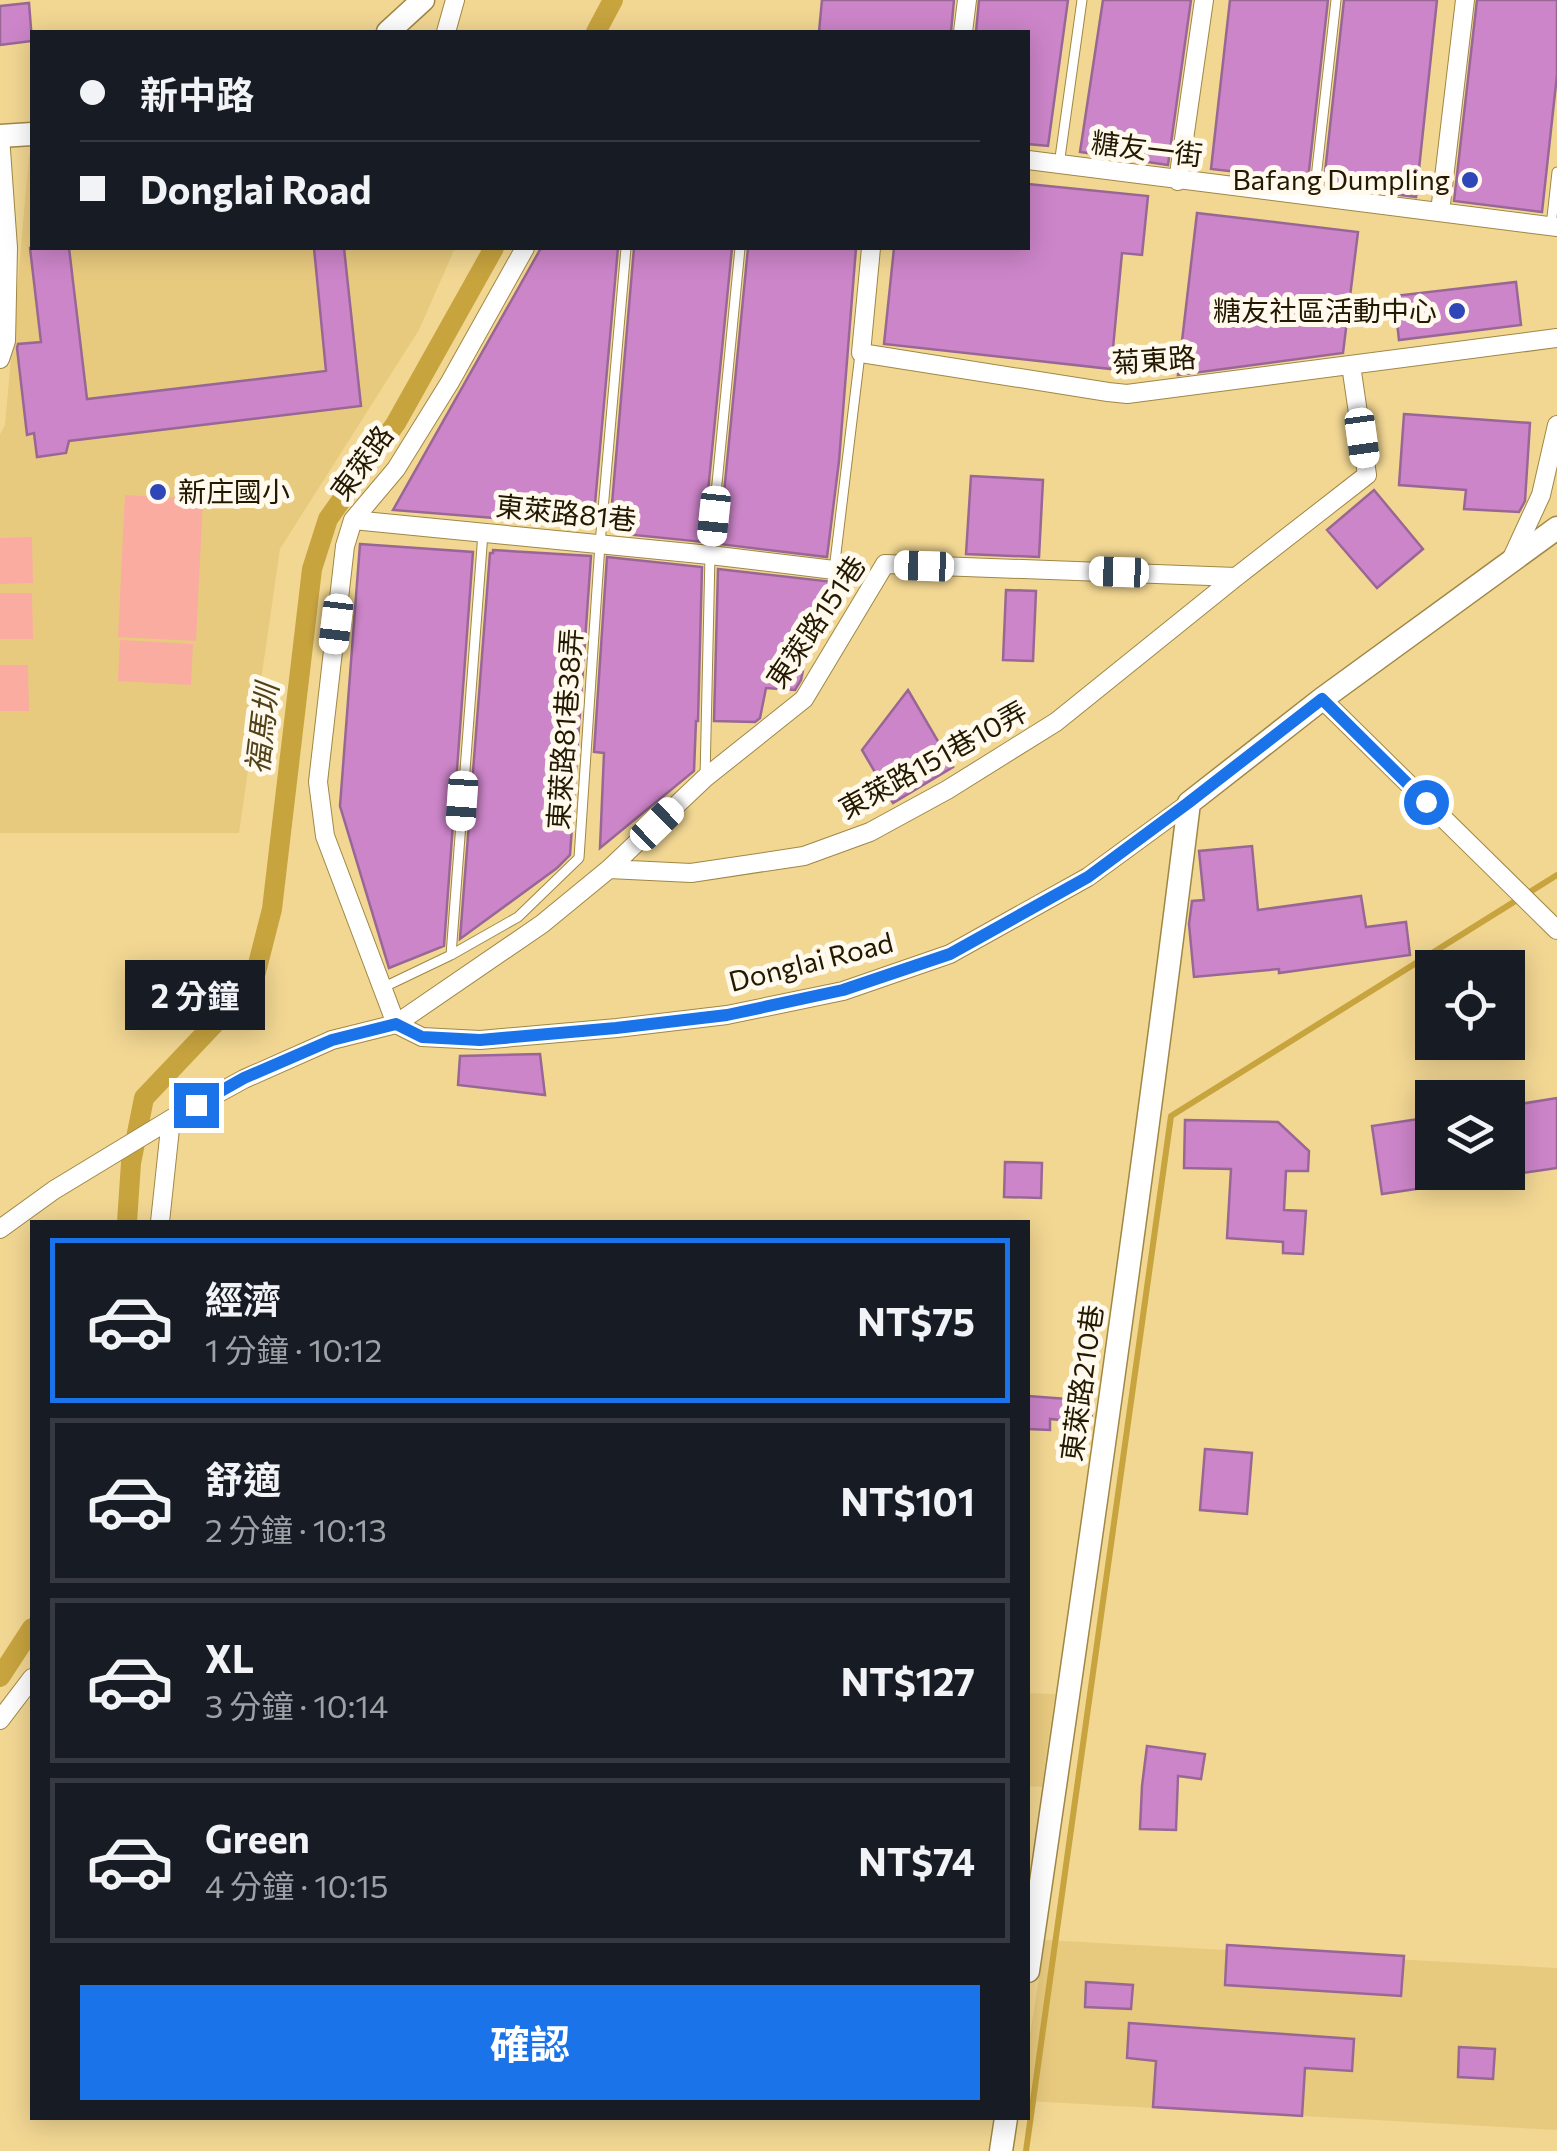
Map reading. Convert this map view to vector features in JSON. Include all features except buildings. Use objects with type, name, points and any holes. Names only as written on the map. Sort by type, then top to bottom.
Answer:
[{"type":"street","points":[[390,30],[424,0]]},
{"type":"street","points":[[446,30],[454,0]]},
{"type":"street","points":[[963,30],[967,0]]},
{"type":"street","points":[[1178,181],[1204,0]]},
{"type":"street","points":[[1440,212],[1464,0]]},
{"type":"street","points":[[0,359],[6,341],[8,248],[0,136],[30,134]]},
{"type":"street","name":"糖友一街","points":[[1030,160],[1554,226]]},
{"type":"street","name":"東萊路","points":[[396,1024],[326,836],[318,782],[345,546],[353,520],[396,469],[524,250]]},
{"type":"street","points":[[861,352],[871,250]]},
{"type":"street","name":"菊東路","points":[[861,352],[1126,394],[1557,338]]},
{"type":"street","points":[[1236,577],[1366,475],[1352,365]]},
{"type":"street","points":[[1511,560],[1541,495],[1557,425]]},
{"type":"street","name":"東萊路81巷","points":[[353,520],[834,570]]},
{"type":"street","name":"Donglai Road","points":[[396,1024],[422,1037],[480,1040],[727,1015],[843,990],[950,954],[1088,877],[1322,699],[1557,528]]},
{"type":"street","name":"東萊路151巷","points":[[396,1024],[542,924],[610,869],[705,778],[804,699],[885,564],[1236,577]]},
{"type":"street","name":"東萊路151巷10弄","points":[[610,869],[692,873],[804,856],[870,832],[948,790],[1056,722],[1236,577]]},
{"type":"street","points":[[1322,699],[1557,930]]},
{"type":"street","name":"東萊路210巷","points":[[1030,1957],[1106,1432],[1188,803]]},
{"type":"street","points":[[0,1229],[54,1190],[244,1078],[332,1040],[396,1024]]},
{"type":"street","points":[[160,1220],[171,1118]]},
{"type":"street","points":[[0,1720],[30,1681]]},
{"type":"street","points":[[1001,2151],[1006,2120]]},
{"type":"lane","points":[[1060,165],[1082,0]]},
{"type":"lane","points":[[1314,198],[1336,0]]},
{"type":"lane","points":[[1554,226],[1557,172]]},
{"type":"lane","name":"東萊路81巷38弄","points":[[382,988],[518,917],[579,858],[600,544],[626,250]]},
{"type":"lane","points":[[705,778],[710,555],[740,250]]},
{"type":"lane","points":[[834,570],[861,352]]},
{"type":"lane","points":[[451,954],[483,533]]},
{"type":"shaded area","name":"新庄國小","points":[[29,156],[30,250],[454,250],[419,330],[280,549],[239,833],[0,833],[0,434],[5,425]]},
{"type":"shaded area","points":[[125,495],[203,499],[196,641],[118,637]]},
{"type":"shaded area","points":[[32,537],[33,583],[0,584],[0,538]]},
{"type":"shaded area","points":[[0,593],[32,593],[33,639],[0,639]]},
{"type":"shaded area","points":[[120,640],[193,644],[191,685],[118,681]]},
{"type":"shaded area","points":[[0,665],[28,665],[29,711],[0,711]]},
{"type":"shaded area","points":[[1030,1693],[1055,1694],[1042,1787],[1030,1786]]},
{"type":"shaded area","points":[[1045,1940],[1557,1968],[1557,2130],[1030,2101],[1030,2034]]},
{"type":"waterway","name":"福馬圳","points":[[597,30],[613,0]]},
{"type":"waterway","name":"福馬圳","points":[[127,1220],[131,1163],[144,1098],[216,1022],[256,972],[272,909],[312,569],[328,519],[396,423],[493,250]]},
{"type":"waterway","points":[[1026,2151],[1171,1116],[1557,875]]},
{"type":"waterway","name":"福馬圳","points":[[0,1677],[30,1631]]},
{"type":"place","name":"Bafang Dumpling","points":[[1470,180]]},
{"type":"place","name":"糖友社區活動中心","points":[[1457,311]]},
{"type":"place","name":"新庄國小","points":[[158,492]]},
{"type":"route","points":[[196,1105],[244,1078],[332,1040],[396,1024],[422,1037],[480,1040],[727,1015],[843,990],[950,954],[1088,877],[1322,699],[1426,802]]}]
